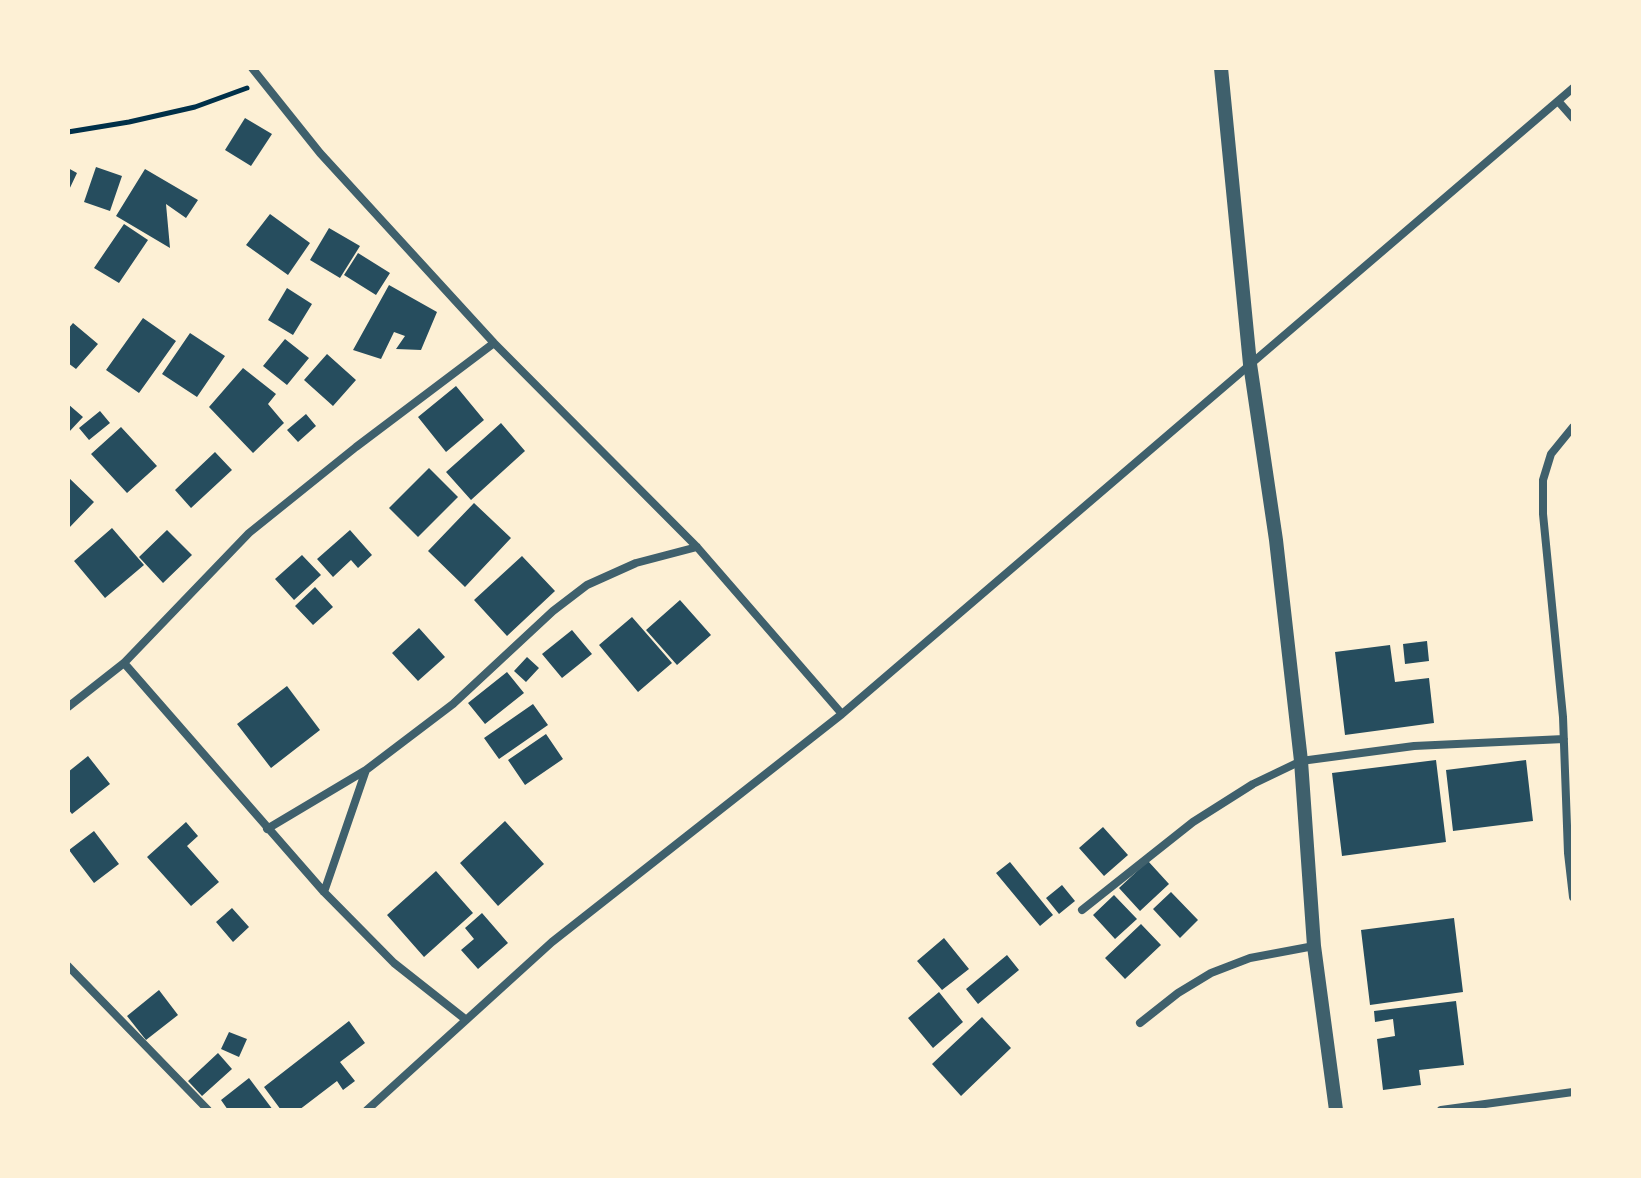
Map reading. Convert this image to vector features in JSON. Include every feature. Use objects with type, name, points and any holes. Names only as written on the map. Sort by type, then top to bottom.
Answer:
[{"type":"street","points":[[252,68],[320,153],[494,343],[697,547],[842,714]]},
{"type":"street","points":[[1221,68],[1250,364],[1276,540],[1301,761],[1314,946],[1336,1110]]},
{"type":"street","points":[[367,1110],[552,942],[842,714],[1573,88]]},
{"type":"street","points":[[1558,101],[1573,118]]},
{"type":"street","points":[[68,707],[124,663],[249,533],[494,343]]},
{"type":"street","points":[[1573,427],[1551,454],[1543,480],[1543,514],[1563,717],[1568,853],[1573,897]]},
{"type":"street","points":[[267,829],[366,770],[453,704],[553,611],[587,585],[636,563],[697,547]]},
{"type":"street","points":[[124,663],[324,892],[394,963],[465,1019]]},
{"type":"street","points":[[1563,717],[1573,709]]},
{"type":"street","points":[[1082,910],[1193,822],[1253,784],[1301,761],[1414,746],[1564,739]]},
{"type":"street","points":[[324,892],[366,770]]},
{"type":"street","points":[[1140,1023],[1178,993],[1211,973],[1250,958],[1314,946]]},
{"type":"street","points":[[68,966],[208,1110]]},
{"type":"street","points":[[1441,1110],[1573,1092]]},
{"type":"path","points":[[68,132],[195,107],[263,83]]},
{"type":"building","points":[[245,118],[272,134],[251,166],[225,150]]},
{"type":"building","points":[[96,167],[122,176],[110,211],[84,202]]},
{"type":"building","points":[[68,168],[77,173],[68,192]]},
{"type":"building","points":[[145,169],[198,200],[186,218],[166,204],[170,248],[116,216]]},
{"type":"building","points":[[270,214],[310,243],[288,275],[246,245]]},
{"type":"building","points":[[124,224],[148,240],[119,283],[94,268]]},
{"type":"building","points":[[329,228],[360,246],[340,278],[310,260]]},
{"type":"building","points":[[358,253],[390,273],[376,295],[344,275]]},
{"type":"building","points":[[389,285],[437,312],[421,350],[396,349],[405,336],[394,332],[381,359],[353,350]]},
{"type":"building","points":[[287,288],[312,304],[293,335],[268,320]]},
{"type":"building","points":[[143,318],[176,341],[139,393],[106,370]]},
{"type":"building","points":[[73,323],[98,344],[76,369],[68,363],[68,329]]},
{"type":"building","points":[[190,333],[225,356],[197,397],[162,374]]},
{"type":"building","points":[[285,339],[309,358],[287,385],[263,366]]},
{"type":"building","points":[[327,354],[356,380],[333,406],[304,380]]},
{"type":"building","points":[[243,368],[276,394],[268,404],[284,423],[253,453],[209,407]]},
{"type":"building","points":[[456,386],[484,420],[446,452],[418,417]]},
{"type":"building","points":[[68,404],[83,417],[68,433]]},
{"type":"building","points":[[100,411],[110,423],[89,440],[79,428]]},
{"type":"building","points":[[306,414],[316,426],[298,442],[287,430]]},
{"type":"building","points":[[501,423],[525,451],[471,500],[446,472]]},
{"type":"building","points":[[121,427],[157,466],[127,493],[91,454]]},
{"type":"building","points":[[215,452],[232,470],[191,508],[175,490]]},
{"type":"building","points":[[429,468],[458,497],[418,537],[389,508]]},
{"type":"building","points":[[68,477],[94,502],[68,529]]},
{"type":"building","points":[[474,503],[511,538],[465,587],[428,551]]},
{"type":"building","points":[[112,528],[144,565],[105,598],[74,561]]},
{"type":"building","points":[[167,530],[192,555],[163,583],[139,557]]},
{"type":"building","points":[[350,530],[372,555],[358,568],[351,560],[333,577],[317,559]]},
{"type":"building","points":[[302,555],[321,575],[294,600],[275,579]]},
{"type":"building","points":[[522,556],[555,591],[507,636],[474,600]]},
{"type":"building","points":[[315,587],[333,607],[313,625],[295,606]]},
{"type":"building","points":[[680,600],[711,635],[677,665],[646,630]]},
{"type":"building","points":[[632,617],[672,663],[638,692],[599,645]]},
{"type":"building","points":[[419,628],[445,657],[418,681],[392,653]]},
{"type":"building","points":[[572,630],[592,654],[562,678],[542,654]]},
{"type":"building","points":[[1427,641],[1429,661],[1405,664],[1403,644]]},
{"type":"building","points":[[1390,645],[1395,682],[1429,678],[1434,723],[1345,735],[1335,652]]},
{"type":"building","points":[[527,657],[539,668],[526,682],[514,671]]},
{"type":"building","points":[[507,672],[524,693],[485,724],[468,703]]},
{"type":"building","points":[[287,686],[320,730],[271,768],[237,724]]},
{"type":"building","points":[[533,704],[548,725],[499,759],[484,738]]},
{"type":"building","points":[[546,734],[563,759],[525,785],[508,760]]},
{"type":"building","points":[[88,756],[110,784],[72,814],[68,809],[68,772]]},
{"type":"building","points":[[1436,760],[1446,842],[1342,856],[1332,773]]},
{"type":"building","points":[[1526,760],[1533,821],[1453,831],[1446,770]]},
{"type":"building","points":[[505,821],[544,864],[498,906],[460,863]]},
{"type":"building","points":[[186,822],[198,836],[187,846],[219,882],[191,906],[147,857]]},
{"type":"building","points":[[1103,827],[1128,855],[1104,876],[1079,848]]},
{"type":"building","points":[[94,831],[119,864],[94,883],[69,850]]},
{"type":"building","points":[[1148,861],[1169,884],[1140,911],[1119,888]]},
{"type":"building","points":[[1010,862],[1053,915],[1040,926],[996,873]]},
{"type":"building","points":[[436,871],[473,913],[424,957],[387,915]]},
{"type":"building","points":[[1062,885],[1075,901],[1059,914],[1046,898]]},
{"type":"building","points":[[1171,892],[1198,920],[1180,938],[1153,909]]},
{"type":"building","points":[[1114,895],[1137,919],[1115,939],[1093,915]]},
{"type":"building","points":[[232,908],[249,927],[233,942],[216,922]]},
{"type":"building","points":[[482,913],[508,943],[478,969],[461,950],[474,939],[465,928]]},
{"type":"building","points":[[1454,918],[1463,992],[1370,1005],[1361,930]]},
{"type":"building","points":[[1141,924],[1161,945],[1125,979],[1105,958]]},
{"type":"building","points":[[944,938],[969,969],[942,990],[917,961]]},
{"type":"building","points":[[1007,955],[1019,970],[978,1004],[966,989]]},
{"type":"building","points":[[159,990],[178,1015],[146,1040],[127,1016]]},
{"type":"building","points":[[939,992],[963,1022],[933,1048],[908,1018]]},
{"type":"building","points":[[1456,1001],[1464,1065],[1419,1070],[1421,1085],[1383,1090],[1377,1039],[1395,1036],[1393,1019],[1375,1022],[1374,1011]]},
{"type":"building","points":[[982,1017],[1011,1048],[961,1096],[932,1064]]},
{"type":"building","points":[[349,1021],[365,1043],[340,1062],[355,1081],[343,1090],[337,1081],[299,1110],[281,1110],[264,1087]]},
{"type":"building","points":[[229,1032],[247,1039],[239,1057],[221,1049]]},
{"type":"building","points":[[218,1053],[232,1069],[202,1096],[188,1081]]},
{"type":"building","points":[[249,1078],[273,1110],[228,1110],[221,1100]]}]
